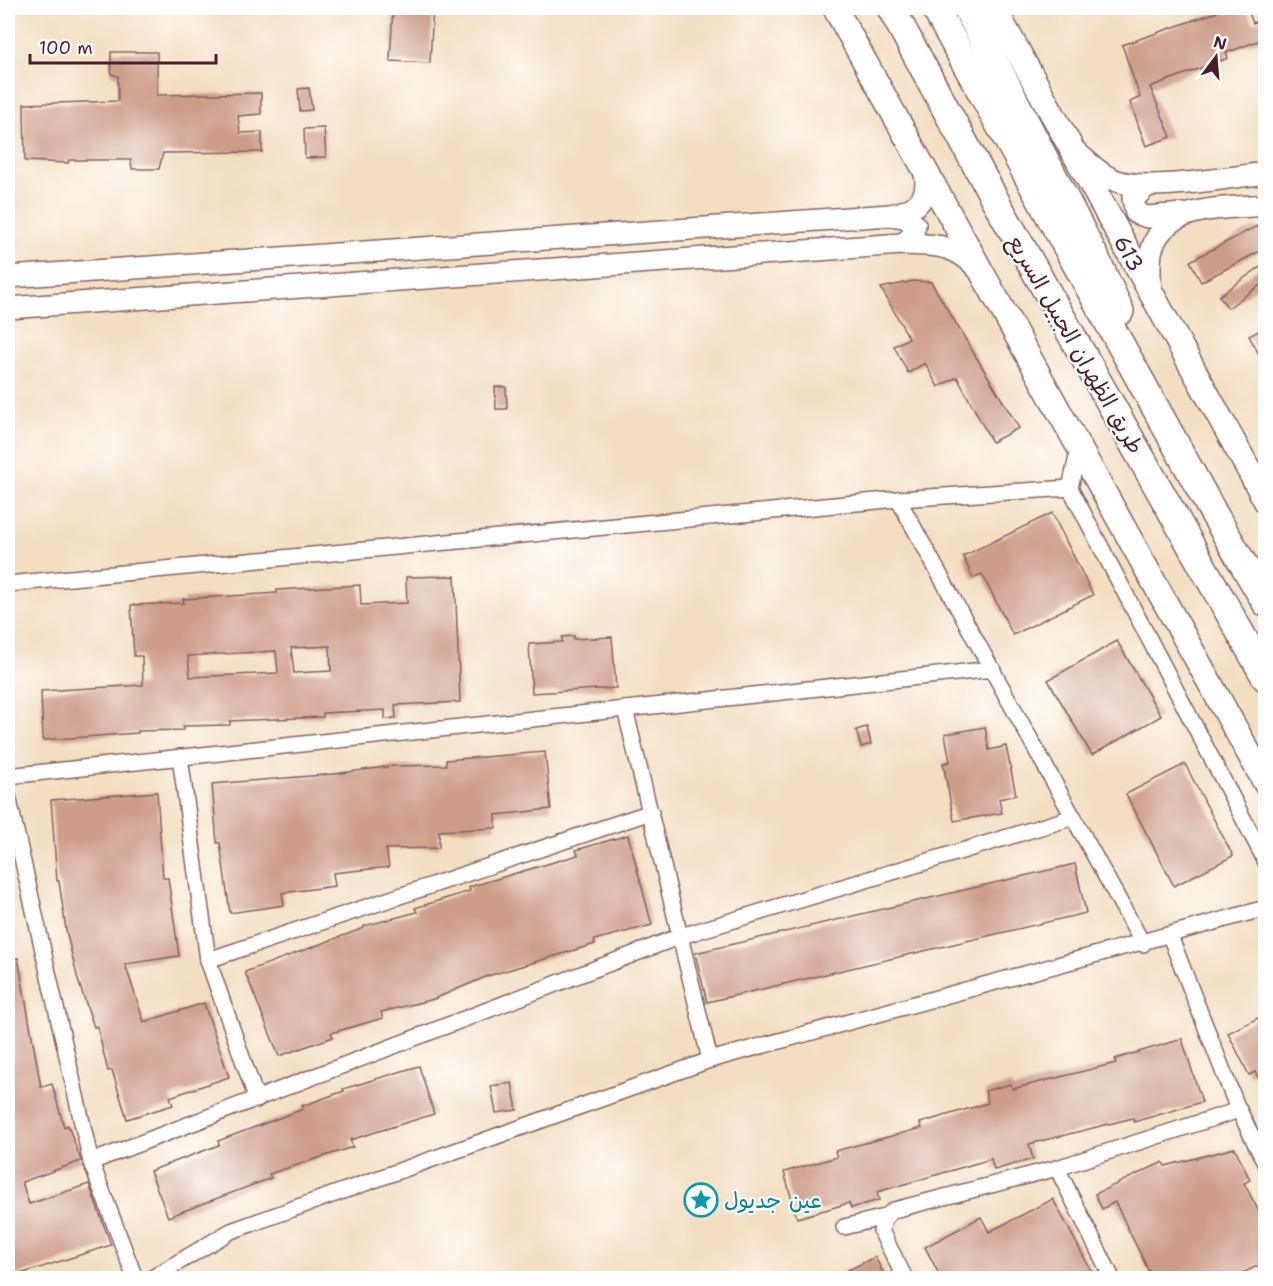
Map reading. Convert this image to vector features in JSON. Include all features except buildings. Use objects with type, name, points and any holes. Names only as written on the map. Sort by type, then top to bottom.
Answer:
[{"type":"highway","name":"طريق الظهران الجبيل السريع","points":[[891,8],[999,207],[1266,678]]},
{"type":"highway","name":"طريق الظهران الجبيل السريع","points":[[935,8],[1214,514],[1266,603]]},
{"type":"highway","points":[[967,8],[1096,259],[1214,514]]},
{"type":"main road","points":[[835,8],[1266,784]]},
{"type":"main road","name":"613","points":[[994,8],[1266,501]]},
{"type":"street","points":[[1074,150],[1116,181],[1148,185],[1266,173]]},
{"type":"street","points":[[8,277],[890,215],[903,213],[921,200],[926,191],[927,182],[923,164]]},
{"type":"street","points":[[1148,185],[1133,199],[1136,213],[1147,217],[1266,205]]},
{"type":"street","points":[[1151,296],[1150,268],[1155,242],[1168,225],[1189,213]]},
{"type":"street","points":[[890,215],[904,217],[915,225],[912,237],[902,244]]},
{"type":"street","points":[[8,308],[902,244],[949,248],[965,255],[986,277]]},
{"type":"street","points":[[1079,448],[1070,488],[1266,862]]},
{"type":"street","points":[[8,584],[898,499],[1070,488]]},
{"type":"street","points":[[898,499],[1143,944]]},
{"type":"street","points":[[8,776],[993,669]]},
{"type":"street","points":[[625,709],[651,812],[678,937],[710,1060]]},
{"type":"street","points":[[180,757],[208,960],[257,1100]]},
{"type":"street","points":[[8,796],[91,1162],[135,1278]]},
{"type":"street","points":[[208,960],[651,812]]},
{"type":"street","points":[[91,1162],[678,937],[1074,817]]},
{"type":"street","points":[[152,1278],[231,1231],[710,1060],[1143,944],[1266,908]]},
{"type":"street","points":[[1170,936],[1239,1110],[1266,1166]]},
{"type":"street","points":[[844,1227],[885,1217],[894,1210],[1057,1168],[1239,1110]]},
{"type":"street","points":[[1057,1168],[1112,1278]]},
{"type":"street","points":[[885,1217],[881,1231],[905,1278]]},
{"type":"place","name":"عين جديول","points":[[701,1200]]}]
